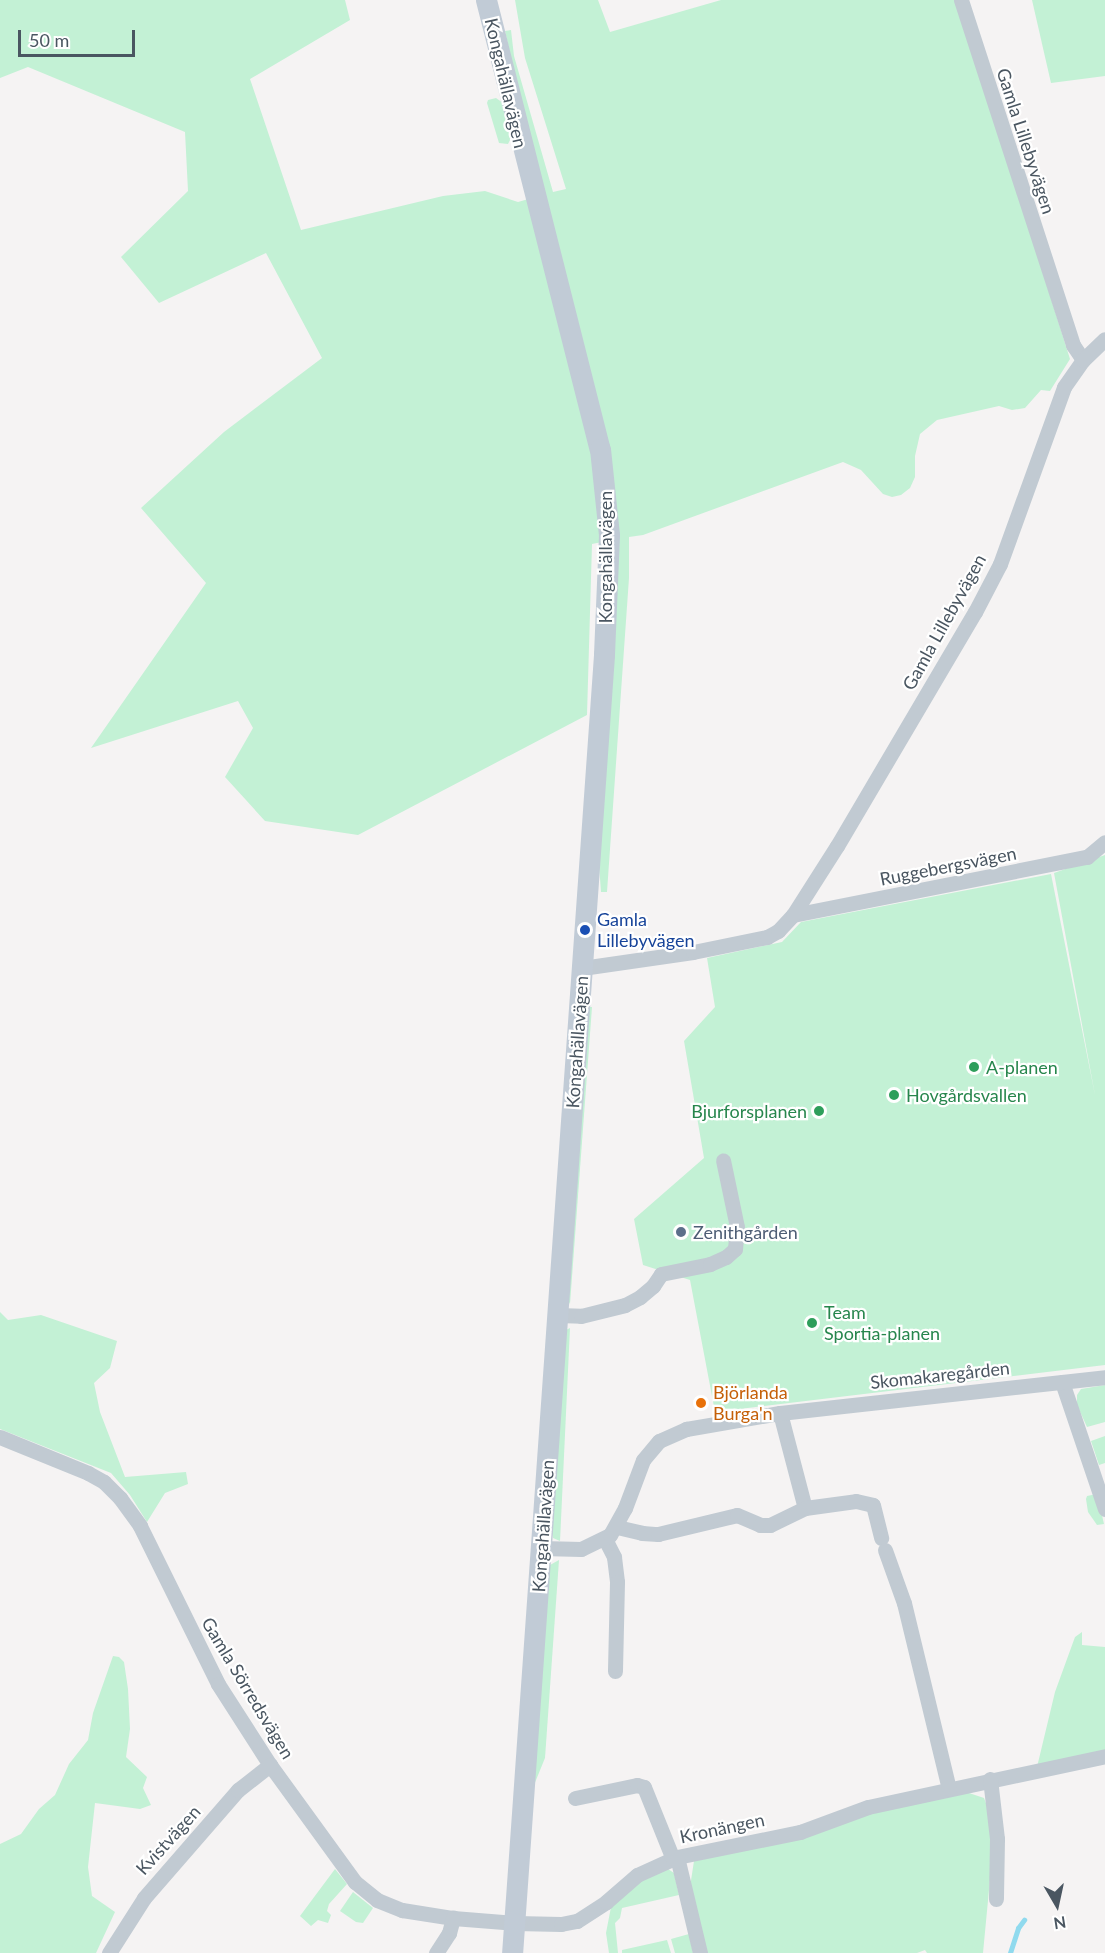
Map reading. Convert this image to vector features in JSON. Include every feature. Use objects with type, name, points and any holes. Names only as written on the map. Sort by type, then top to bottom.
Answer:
[{"type":"street","name":"Kongahällavägen","points":[[486,0],[600,449],[605,481],[609,578],[512,1953]]},
{"type":"street","name":"Gamla Lillebyvägen","points":[[961,0],[1073,345],[1083,360]]},
{"type":"street","name":"Gamla Lillebyvägen","points":[[582,968],[767,937],[778,931],[793,915],[837,846],[994,577],[1026,498],[1056,404],[1069,379],[1083,360],[1105,339]]},
{"type":"street","name":"Ruggebergsvägen","points":[[793,915],[1087,857],[1105,842]]},
{"type":"street","points":[[558,1315],[581,1316],[625,1305],[640,1297],[653,1286],[661,1274],[710,1264],[726,1257],[735,1249],[737,1227],[723,1160]]},
{"type":"street","name":"Skomakaregården","points":[[541,1548],[580,1549],[605,1539],[617,1527],[642,1460],[659,1441],[686,1429],[780,1413],[1105,1377]]},
{"type":"street","points":[[1062,1382],[1105,1509]]},
{"type":"street","points":[[780,1413],[805,1508]]},
{"type":"street","name":"Gamla Sörredsvägen","points":[[0,1437],[88,1473],[104,1482],[120,1498],[140,1526],[218,1684],[270,1765],[341,1866],[368,1893],[386,1905],[402,1910],[453,1918],[515,1923]]},
{"type":"street","points":[[617,1527],[658,1534],[737,1515],[760,1525],[770,1525],[805,1508],[829,1503],[867,1502],[873,1505],[883,1544],[904,1603],[949,1789]]},
{"type":"street","points":[[605,1539],[614,1557],[617,1582],[615,1671]]},
{"type":"street","name":"Kronängen","points":[[515,1923],[561,1924],[577,1921],[606,1902],[637,1875],[675,1858],[800,1832],[868,1807],[1105,1756]]},
{"type":"street","name":"Kvistvägen","points":[[109,1953],[144,1898],[238,1790],[270,1765]]},
{"type":"street","points":[[990,1779],[997,1839],[996,1899]]},
{"type":"street","points":[[575,1798],[638,1785],[644,1786],[675,1858],[700,1953]]},
{"type":"street","points":[[436,1953],[448,1933],[453,1918]]},
{"type":"green space","points":[[0,0],[345,0],[350,20],[250,79],[301,230],[443,196],[485,191],[518,202],[542,195],[505,31],[511,30],[514,56],[553,192],[566,189],[525,58],[515,0],[598,0],[610,32],[721,0],[957,0],[1070,359],[1050,391],[1041,390],[1025,408],[1012,410],[999,406],[937,420],[920,434],[915,456],[915,477],[910,488],[901,495],[892,497],[883,494],[861,470],[843,462],[643,535],[629,537],[629,578],[607,892],[601,892],[599,865],[617,539],[592,544],[587,715],[358,835],[265,821],[225,777],[253,728],[238,701],[91,748],[206,583],[141,508],[224,432],[322,358],[266,253],[159,303],[121,257],[188,191],[185,132],[28,67],[0,78]]},
{"type":"green space","points":[[1032,0],[1105,0],[1105,76],[1051,83]]},
{"type":"green space","points":[[496,98],[503,103],[511,138],[508,144],[499,143],[487,103],[488,100]]},
{"type":"green space","name":"Hovgårdsvallen","points":[[1105,855],[1105,1365],[715,1412],[690,1280],[643,1265],[634,1219],[704,1158],[684,1041],[715,1007],[707,958],[782,942],[801,922],[1051,874],[1095,1095],[1054,873]]},
{"type":"green space","points":[[589,1007],[592,1007],[570,1304],[568,1300]]},
{"type":"green space","points":[[0,1312],[8,1320],[41,1315],[117,1341],[110,1368],[94,1383],[100,1412],[125,1477],[186,1472],[188,1484],[165,1493],[147,1522],[130,1495],[111,1473],[0,1429]]},
{"type":"green space","points":[[570,1328],[560,1541],[553,1538],[552,1533],[566,1330]]},
{"type":"green space","points":[[1105,1385],[1105,1422],[1087,1427],[1077,1405],[1077,1395],[1081,1389]]},
{"type":"green space","points":[[1105,1436],[1105,1463],[1099,1465],[1091,1441]]},
{"type":"green space","points":[[1097,1494],[1104,1524],[1097,1525],[1088,1512],[1086,1499],[1087,1496]]},
{"type":"green space","points":[[559,1560],[545,1758],[534,1785],[550,1565]]},
{"type":"green space","points":[[1082,1632],[1082,1645],[1105,1647],[1105,1754],[1037,1767],[1055,1692],[1075,1637]]},
{"type":"green space","points":[[113,1656],[119,1657],[124,1662],[128,1689],[130,1729],[126,1757],[147,1777],[143,1788],[151,1805],[140,1809],[95,1803],[88,1867],[92,1896],[115,1912],[96,1953],[0,1953],[0,1844],[21,1834],[39,1809],[55,1795],[69,1764],[88,1740],[93,1713]]},
{"type":"green space","points":[[963,1791],[984,1798],[992,1819],[991,1869],[983,1953],[927,1953],[925,1950],[917,1953],[705,1953],[690,1887],[694,1861],[868,1811]]},
{"type":"green space","points":[[335,1869],[347,1884],[329,1904],[327,1911],[331,1915],[328,1923],[318,1920],[311,1926],[300,1916]]},
{"type":"green space","points":[[668,1869],[674,1873],[679,1895],[622,1908],[620,1918],[615,1923],[618,1953],[609,1953],[606,1933],[611,1907],[642,1878]]},
{"type":"green space","points":[[353,1892],[373,1908],[363,1923],[356,1922],[340,1911]]},
{"type":"green space","points":[[689,1934],[693,1953],[675,1953],[671,1939]]},
{"type":"green space","points":[[667,1940],[671,1953],[622,1953],[622,1950]]},
{"type":"waterway","points":[[1010,1953],[1018,1928],[1024,1920]]},
{"type":"place","name":"Gamla Lillebyvägen","points":[[585,930]]},
{"type":"place","name":"A-planen","points":[[974,1067]]},
{"type":"place","name":"Hovgårdsvallen","points":[[894,1095]]},
{"type":"place","name":"Bjurforsplanen","points":[[819,1111]]},
{"type":"place","name":"Zenithgården","points":[[681,1232]]},
{"type":"place","name":"Team Sportia-planen","points":[[812,1323]]},
{"type":"place","name":"Björlanda Burga'n","points":[[701,1403]]}]
